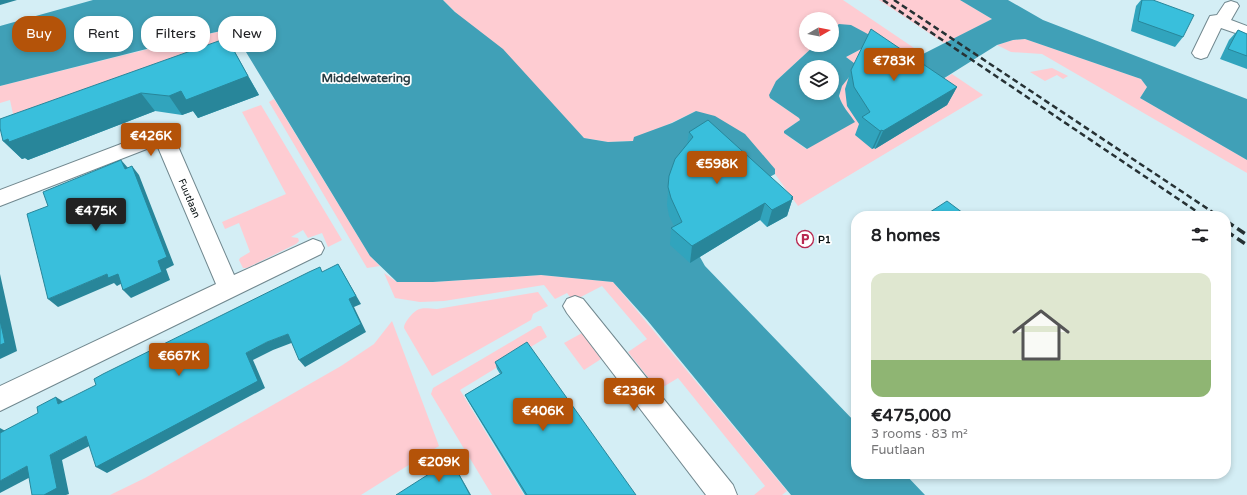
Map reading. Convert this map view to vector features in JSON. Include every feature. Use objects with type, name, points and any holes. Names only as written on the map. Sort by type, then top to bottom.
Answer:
[{"type":"street","points":[[1221,22],[1231,6]]},
{"type":"street","points":[[1201,53],[1216,20],[1247,32]]},
{"type":"street","name":"Fuutlaan","points":[[0,198],[163,135],[229,289]]},
{"type":"street","points":[[0,400],[313,248]]},
{"type":"street","points":[[576,306],[723,495]]},
{"type":"shaded area","points":[[443,0],[843,0],[923,54],[905,53],[839,29],[839,12],[799,12],[799,52],[807,52],[776,81],[770,98],[799,118],[800,120],[784,131],[784,133],[806,149],[854,122],[839,96],[842,86],[857,66],[846,57],[865,47],[930,87],[952,74],[983,95],[798,206],[775,174],[775,169],[696,111],[633,141],[608,142],[584,138]]},
{"type":"shaded area","points":[[879,0],[960,0],[992,19],[944,43]]},
{"type":"shaded area","points":[[218,32],[218,52],[223,52],[16,128],[10,100],[0,103],[0,86],[141,51],[210,52],[210,34]]},
{"type":"shaded area","points":[[1025,39],[1141,79],[1147,87],[1140,98],[1247,160],[1247,173],[1042,54],[1011,52],[997,45],[1013,40]]},
{"type":"shaded area","points":[[1052,68],[1068,76],[1063,79],[1057,75],[1045,81],[1030,72]]},
{"type":"shaded area","points":[[274,99],[370,256],[380,266],[367,268],[269,102]]},
{"type":"shaded area","points":[[261,105],[342,240],[328,247],[322,233],[308,238],[303,230],[291,237],[298,238],[299,241],[296,244],[247,268],[243,268],[239,260],[250,252],[239,223],[225,229],[222,222],[286,194],[242,112]]},
{"type":"shaded area","points":[[384,273],[397,282],[433,282],[541,275],[613,282],[787,491],[782,495],[754,495],[765,486],[678,378],[658,390],[628,352],[647,339],[602,286],[573,301],[567,293],[555,299],[544,285],[444,301],[420,302],[395,298]]},
{"type":"shaded area","points":[[538,292],[548,306],[533,314],[531,320],[432,376],[404,328],[405,323],[412,315],[421,309],[437,309]]},
{"type":"shaded area","points":[[392,321],[439,446],[361,495],[110,495],[145,478],[341,366],[374,344]]},
{"type":"shaded area","points":[[538,326],[541,326],[547,337],[460,390],[524,495],[492,495],[431,394],[433,388]]},
{"type":"shaded area","points":[[582,333],[601,359],[584,370],[564,343]]},
{"type":"water","points":[[93,0],[443,0],[455,12],[503,49],[584,138],[608,142],[633,141],[634,137],[672,123],[696,111],[715,116],[745,134],[775,169],[775,174],[752,187],[671,206],[705,266],[851,418],[851,479],[910,479],[925,495],[791,495],[647,320],[613,282],[541,275],[433,282],[397,282],[370,256],[246,52],[276,52],[276,16],[218,16],[218,32],[210,33],[210,16],[141,16],[141,50],[0,86],[0,26],[12,23],[12,52],[66,52],[66,16],[36,16]]},
{"type":"water","points":[[960,0],[1008,0],[1043,20],[1247,99],[1247,160],[1140,98],[1147,87],[1141,79],[1025,39],[1013,40],[997,45],[930,87],[865,47],[846,57],[858,66],[842,86],[839,96],[840,100],[855,122],[807,149],[784,133],[784,131],[800,120],[770,98],[769,95],[776,81],[807,52],[839,52],[839,24],[851,25],[905,53],[923,54],[992,19]]},
{"type":"building","points":[[1142,0],[1153,0],[1194,15],[1183,37],[1138,21]]},
{"type":"building","points":[[871,29],[957,87],[883,131],[880,131],[862,117],[870,112],[854,87],[851,70]]},
{"type":"building","points":[[1238,30],[1247,34],[1247,56],[1228,49]]},
{"type":"building","points":[[218,41],[218,52],[235,52],[248,76],[186,100],[181,91],[169,96],[141,93],[9,142],[8,139],[3,141],[0,128],[0,119],[188,52],[210,52],[210,44]]},
{"type":"building","points":[[708,120],[793,197],[791,198],[793,199],[772,210],[765,203],[692,246],[671,228],[682,222],[671,198],[668,187],[669,176],[675,159],[693,137],[689,132]]},
{"type":"building","points":[[121,160],[125,169],[132,166],[167,257],[158,261],[162,272],[123,290],[118,274],[108,278],[107,274],[48,299],[27,214],[48,206],[43,192]]},
{"type":"building","points":[[947,201],[960,211],[932,211]]},
{"type":"building","points":[[338,264],[356,296],[349,299],[361,324],[299,360],[288,334],[267,342],[246,353],[258,381],[96,467],[86,436],[50,455],[57,488],[44,495],[32,495],[27,466],[0,481],[0,433],[38,413],[37,407],[56,397],[58,404],[96,385],[94,379],[103,374],[309,272],[320,267],[322,272]]},
{"type":"building","points":[[0,320],[5,343],[0,345]]},
{"type":"building","points":[[527,342],[636,495],[527,495],[465,395],[502,373],[495,362]]},
{"type":"building","points":[[451,460],[470,495],[396,495]]},
{"type":"railway","points":[[883,0],[1196,211]]},
{"type":"railway","points":[[894,0],[1211,211]]},
{"type":"railway","points":[[1231,224],[1247,235]]},
{"type":"railway","points":[[1231,234],[1247,245]]},
{"type":"place","name":"P1","points":[[805,239]]},
{"type":"district","name":"Middelwatering","points":[[366,78]]}]
